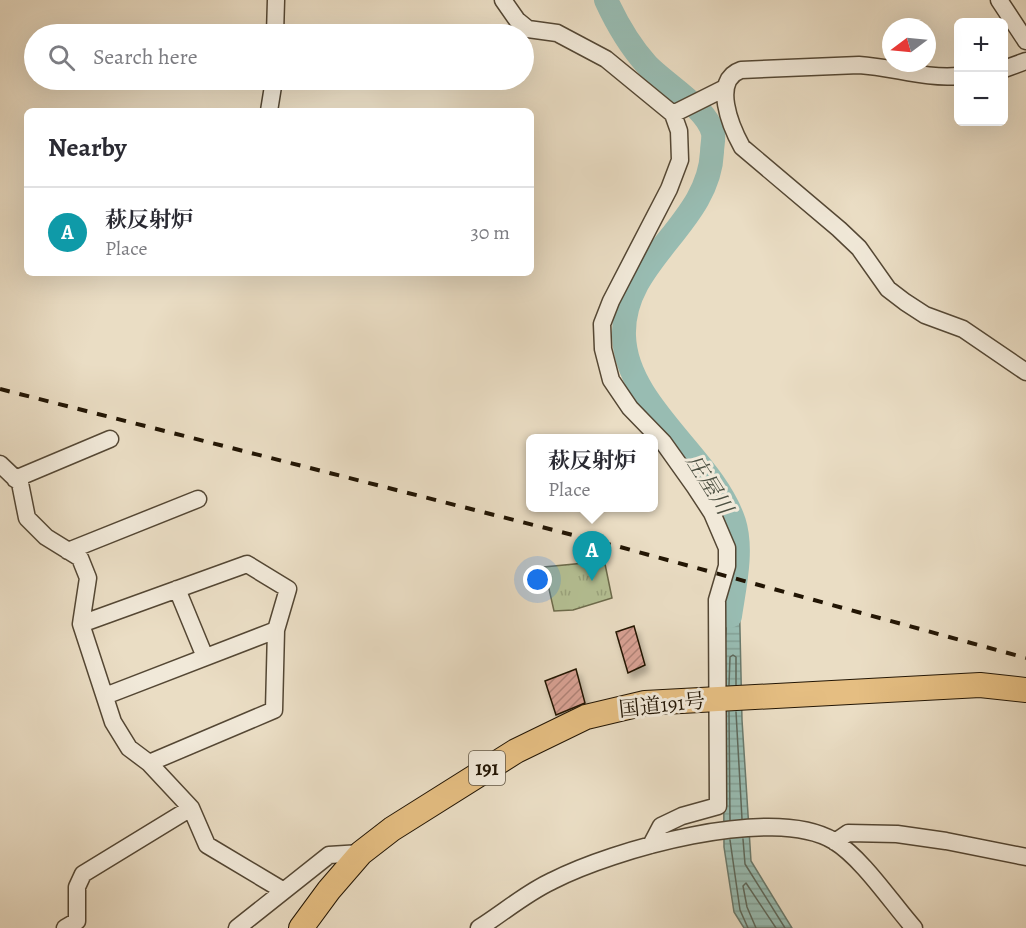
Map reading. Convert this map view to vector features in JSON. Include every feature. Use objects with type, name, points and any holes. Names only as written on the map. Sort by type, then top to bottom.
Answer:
[{"type":"highway","name":"国道191号","points":[[301,928],[329,890],[361,853],[392,829],[450,791],[559,728],[586,717],[645,703],[980,686],[1026,690]]},
{"type":"street","points":[[275,24],[276,0]]},
{"type":"street","points":[[503,0],[522,24]]},
{"type":"street","points":[[999,0],[1026,41]]},
{"type":"street","points":[[534,30],[558,33],[606,58],[673,114],[680,131],[680,160],[659,210],[611,301],[602,324],[603,349],[611,380],[630,408],[655,434]]},
{"type":"street","points":[[1008,68],[1026,61]]},
{"type":"street","points":[[954,76],[929,76],[878,66],[859,65],[741,70],[731,73],[726,80],[725,88],[732,129],[742,147],[859,248],[888,289],[925,315],[963,329],[1026,372]]},
{"type":"street","points":[[673,114],[725,88]]},
{"type":"street","points":[[269,108],[272,90]]},
{"type":"street","points":[[651,845],[661,826],[682,816],[718,806],[728,699],[717,600],[727,566],[727,548],[712,513],[658,437]]},
{"type":"street","points":[[15,479],[110,439]]},
{"type":"street","points":[[0,464],[20,483],[27,518],[46,537],[80,558],[88,578],[81,624],[113,722],[129,748],[149,763],[191,808],[207,845],[284,891]]},
{"type":"street","points":[[69,551],[198,499]]},
{"type":"street","points":[[81,624],[247,564],[288,589],[276,630],[274,710],[149,763]]},
{"type":"street","points":[[177,590],[205,657]]},
{"type":"street","points":[[105,696],[276,630]]},
{"type":"street","points":[[65,928],[77,921],[77,887],[83,874],[191,808]]},
{"type":"street","points":[[479,928],[549,882],[592,862],[651,845],[751,828],[800,830],[818,833],[835,842],[852,856],[914,928]]},
{"type":"street","points":[[835,842],[848,833],[897,834],[1026,857]]},
{"type":"street","points":[[237,928],[329,855],[361,853]]},
{"type":"green space","points":[[595,562],[605,564],[612,598],[573,610],[554,611],[544,567]]},
{"type":"water","points":[[730,586],[739,586],[742,720],[751,861],[792,928],[744,928],[734,912],[724,847],[723,663]]},
{"type":"building","points":[[634,626],[645,665],[628,673],[616,632]]},
{"type":"building","points":[[576,669],[585,703],[556,715],[545,681]]},
{"type":"waterway","name":"庄屋川","points":[[606,0],[624,34],[647,65],[703,115],[713,133],[707,178],[697,201],[636,286],[627,310],[624,336],[628,361],[639,386],[654,409],[708,476],[734,522],[738,557],[730,616]]},
{"type":"railway","points":[[0,389],[620,547],[1026,658]]},
{"type":"place","name":"萩反射炉","points":[[592,581]]}]
